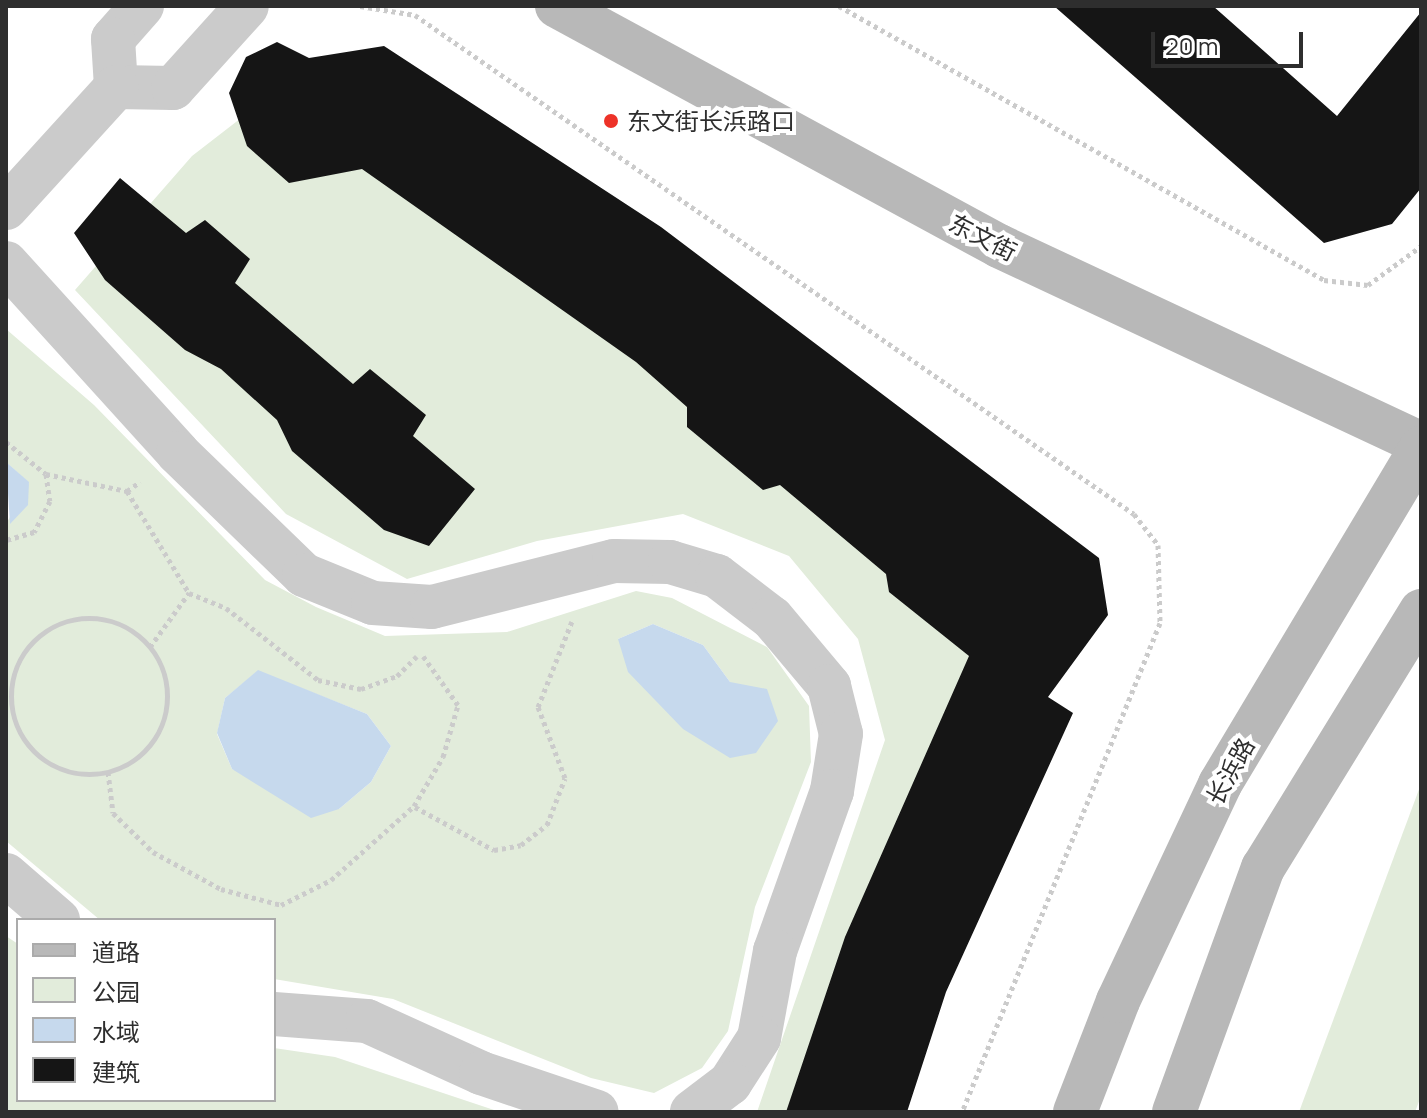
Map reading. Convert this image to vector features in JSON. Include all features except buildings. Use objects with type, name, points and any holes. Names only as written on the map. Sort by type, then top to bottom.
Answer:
[{"type":"main road","name":"东文街","points":[[557,6],[999,246],[1421,446]]},
{"type":"main road","name":"长浜路","points":[[1075,1112],[1118,1001],[1220,784],[1421,446]]},
{"type":"main road","points":[[1174,1112],[1263,868],[1421,611]]},
{"type":"street","points":[[6,208],[116,87],[113,39],[142,6]]},
{"type":"street","points":[[116,87],[173,88],[247,6]]},
{"type":"street","points":[[6,263],[178,453],[304,575],[373,603],[432,607],[614,561],[670,562],[717,576],[772,618],[829,686],[841,734],[832,791],[775,951],[759,1038],[730,1083],[692,1112]]},
{"type":"street","points":[[6,875],[56,918]]},
{"type":"street","points":[[276,1014],[367,1021],[481,1073],[597,1112]]},
{"type":"path","points":[[360,6],[415,15],[1134,514],[1158,545],[1160,623],[962,1112]]},
{"type":"path","points":[[839,6],[1324,280],[1368,285],[1421,246]]},
{"type":"path","points":[[6,442],[46,474],[127,491],[189,593],[226,608],[318,680],[361,689],[397,676],[420,653],[432,607]]},
{"type":"path","points":[[127,491],[178,453]]},
{"type":"path","points":[[6,540],[34,532],[50,501],[46,474]]},
{"type":"path","points":[[414,806],[494,850],[521,845],[547,825],[565,778],[538,707],[572,621],[560,574]]},
{"type":"path","points":[[150,647],[189,593]]},
{"type":"path","points":[[108,620],[150,647],[163,670],[163,722],[151,745],[108,772],[56,768],[35,753],[18,732],[12,681],[36,637],[70,621],[108,620]]},
{"type":"path","points":[[108,772],[113,813],[153,852],[221,889],[281,905],[331,880],[414,806],[443,757],[458,705],[420,653]]},
{"type":"green space","points":[[284,85],[999,624],[791,1112],[757,1112],[885,740],[858,639],[789,556],[683,514],[537,541],[407,579],[286,514],[75,290],[192,156]]},
{"type":"green space","points":[[6,329],[94,405],[265,580],[316,607],[385,636],[507,632],[636,591],[672,598],[767,647],[809,706],[811,762],[755,907],[728,1031],[702,1068],[654,1093],[591,1078],[393,999],[276,979],[276,918],[98,918],[6,841],[6,524],[29,483],[6,462]],"holes":[[[653,624],[703,645],[730,682],[618,639]],[[258,671],[367,714],[391,746],[371,782],[339,809],[232,769],[217,734],[225,698]]]},
{"type":"green space","points":[[1421,784],[1421,1096],[1415,1112],[1299,1112]]},
{"type":"green space","points":[[6,936],[16,943],[16,1102],[276,1102],[276,1048],[335,1057],[500,1112],[6,1112]]},
{"type":"water","points":[[6,462],[29,482],[28,505],[10,524]]},
{"type":"water","points":[[653,624],[703,645],[730,682],[767,689],[778,721],[756,753],[730,758],[683,729],[628,672],[618,639]]},
{"type":"water","points":[[258,670],[367,714],[391,746],[371,782],[339,809],[311,818],[232,769],[217,733],[225,698]]},
{"type":"place","name":"东文街长浜路口","points":[[611,121]]}]
